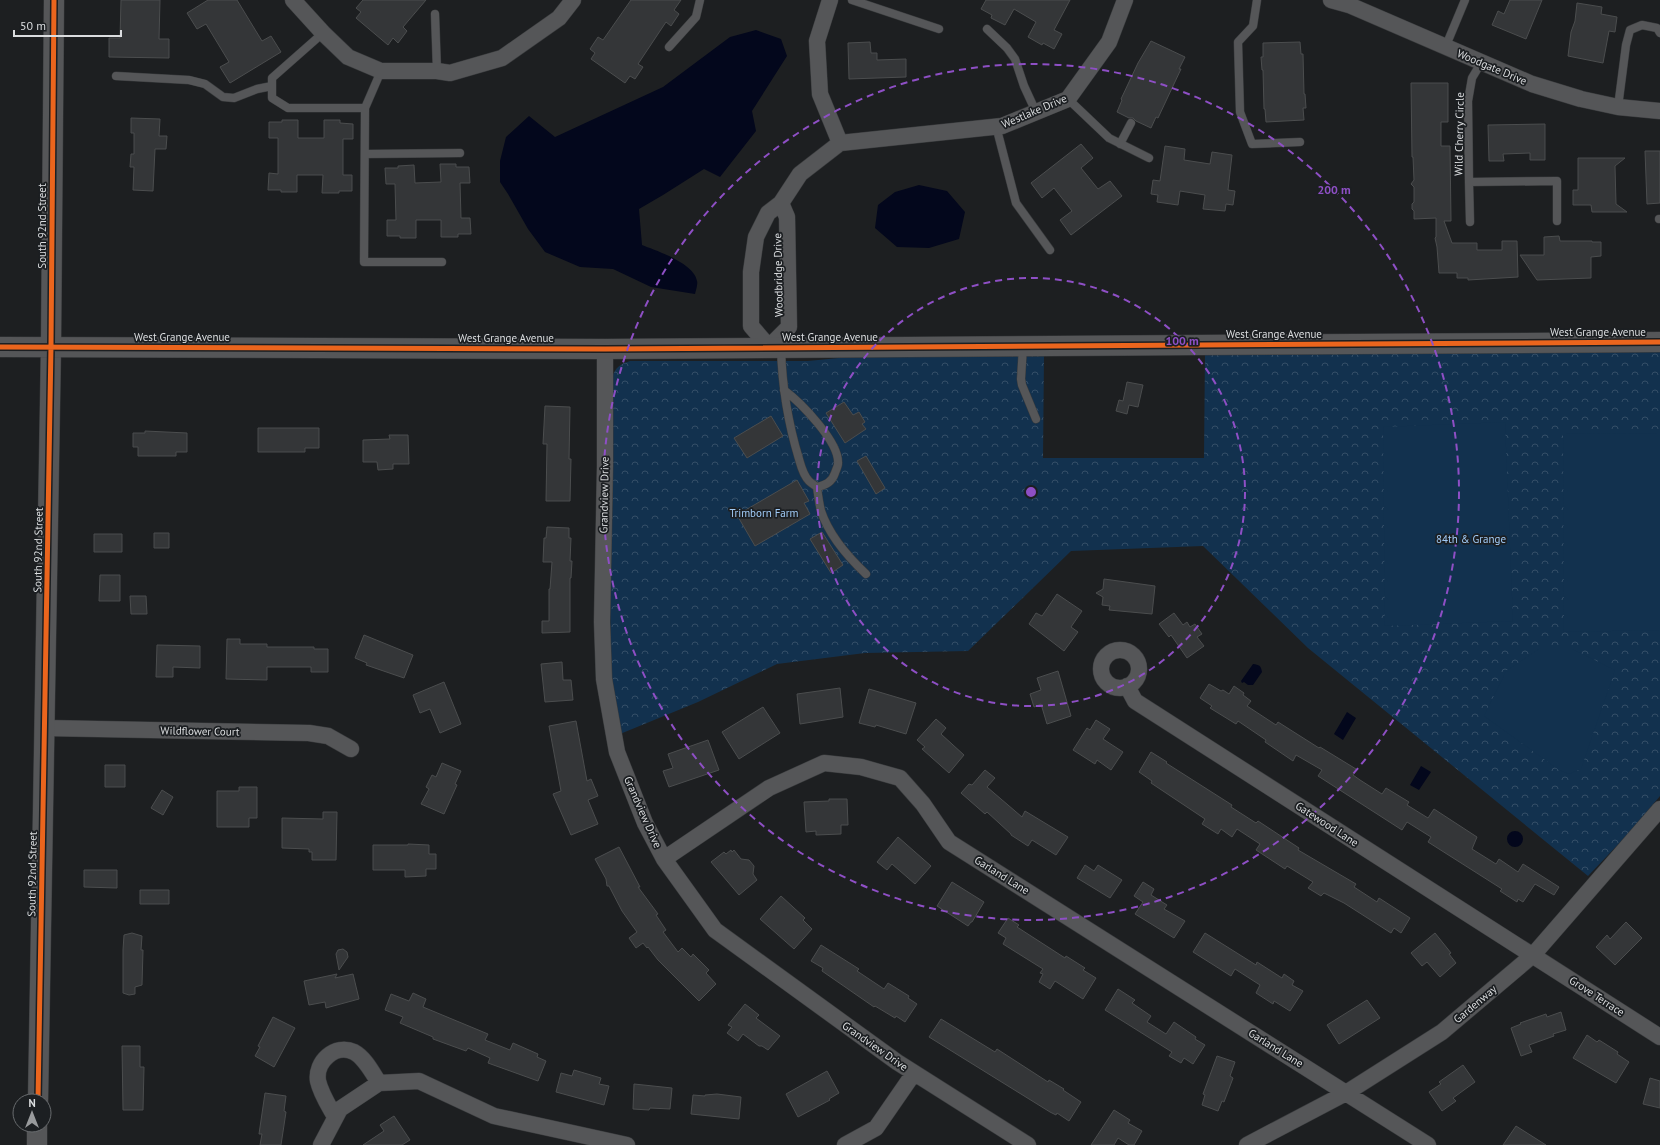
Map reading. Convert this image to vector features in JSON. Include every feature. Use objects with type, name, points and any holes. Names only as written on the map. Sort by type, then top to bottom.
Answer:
[{"type":"street","name":"South 92nd Street","points":[[38,1093],[51,346],[54,0]]},
{"type":"street","points":[[293,0],[323,33],[348,57],[381,71],[437,71],[450,73],[502,58],[559,18],[572,0]]},
{"type":"street","points":[[830,0],[817,41],[820,94],[840,143]]},
{"type":"street","name":"Westlake Drive","points":[[840,143],[1002,126],[1068,99],[1109,42],[1124,0]]},
{"type":"street","name":"Woodgate Drive","points":[[1331,0],[1348,5],[1481,64],[1532,84],[1581,99],[1618,107],[1660,111]]},
{"type":"street","name":"Woodbridge Drive","points":[[780,203],[787,217],[790,327],[775,347],[751,326],[751,272],[756,237],[768,213],[780,203],[800,174],[840,143]]},
{"type":"street","name":"West Grange Avenue","points":[[1551,342],[1660,329]]},
{"type":"street","name":"West Grange Avenue","points":[[0,347],[605,348],[1660,342]]},
{"type":"street","name":"Grandview Drive","points":[[605,348],[605,466],[602,622],[604,679],[617,752],[645,823],[664,859],[715,930],[897,1062],[1028,1145]]},
{"type":"street","name":"Gatewood Lane","points":[[1127,686],[1135,701],[1533,955]]},
{"type":"street","name":"Wildflower Court","points":[[45,728],[309,733],[328,736],[351,749]]},
{"type":"street","name":"Garland Lane","points":[[664,859],[769,788],[824,763],[861,767],[900,778],[923,804],[949,842],[1428,1145]]},
{"type":"street","name":"Gardenway","points":[[1247,1145],[1346,1093],[1442,1032],[1533,955],[1660,809]]},
{"type":"street","name":"Grove Terrace","points":[[1533,955],[1660,1037]]},
{"type":"street","points":[[336,1117],[320,1089],[318,1068],[323,1060],[332,1053],[344,1050],[353,1052],[365,1062],[379,1083]]},
{"type":"street","points":[[845,1145],[876,1128],[914,1073]]},
{"type":"street","points":[[321,1145],[340,1109],[379,1083],[418,1081],[494,1116],[627,1145]]},
{"type":"street","points":[[37,1133],[37,1145]]},
{"type":"lane","points":[[669,47],[696,17],[700,0]]},
{"type":"lane","points":[[852,0],[939,29]]},
{"type":"lane","points":[[1257,0],[1253,26],[1238,42],[1240,112],[1252,144],[1300,142]]},
{"type":"lane","points":[[1445,48],[1465,0]]},
{"type":"lane","points":[[435,14],[437,71]]},
{"type":"lane","points":[[1618,107],[1626,45],[1630,30],[1642,25],[1657,28],[1660,33]]},
{"type":"lane","points":[[987,29],[1007,48],[1015,59],[1024,86],[1036,112]]},
{"type":"lane","points":[[323,33],[272,78],[272,98],[288,108],[365,108]]},
{"type":"lane","name":"Wild Cherry Circle","points":[[1470,222],[1468,101],[1472,78],[1481,64]]},
{"type":"lane","points":[[381,71],[365,108],[364,262],[442,262]]},
{"type":"lane","points":[[116,76],[189,80],[205,84],[223,97],[234,98],[257,89],[272,86]]},
{"type":"lane","points":[[1068,99],[1109,138],[1149,158]]},
{"type":"lane","points":[[1120,144],[1131,123]]},
{"type":"lane","points":[[996,126],[1016,203],[1050,250]]},
{"type":"lane","points":[[365,154],[460,153]]},
{"type":"lane","points":[[1470,182],[1557,182],[1557,222]]},
{"type":"lane","points":[[1023,346],[1021,379],[1036,419]]},
{"type":"lane","points":[[775,347],[794,442],[803,473],[809,482],[817,487],[822,512],[846,556],[866,574]]},
{"type":"lane","points":[[784,390],[798,400],[817,422],[836,449],[838,463],[833,478],[828,483],[817,487]]},
{"type":"green space","points":[[1660,350],[1660,796],[1628,834],[1588,876],[1308,648],[1203,546],[1071,551],[968,651],[865,653],[777,664],[698,702],[620,734],[611,673],[610,610],[612,377],[617,368],[627,362],[808,361],[880,354],[1044,354],[1043,458],[1204,458],[1205,352]]},
{"type":"green space","name":"84th & Grange","points":[[1505,422],[1513,621],[1385,626],[1383,427]]},
{"type":"green space","points":[[1660,433],[1660,630],[1564,632],[1563,434]]},
{"type":"green space","points":[[1539,649],[1572,649],[1615,670],[1581,769],[1569,774],[1559,770],[1484,716],[1506,671]]},
{"type":"shaded area","points":[[756,30],[781,39],[787,56],[752,111],[756,131],[720,177],[704,169],[639,209],[642,245],[674,258],[689,269],[697,281],[695,294],[651,287],[613,269],[580,267],[545,252],[528,229],[500,182],[500,161],[506,137],[529,116],[555,137],[663,87],[730,37]]},
{"type":"shaded area","points":[[919,185],[947,191],[965,212],[959,239],[929,248],[897,247],[875,228],[878,205],[895,192]]},
{"type":"shaded area","points":[[1253,664],[1259,666],[1262,672],[1253,685],[1248,685],[1244,682],[1242,683],[1241,681]]},
{"type":"shaded area","points":[[1347,712],[1356,718],[1343,740],[1334,734]]},
{"type":"shaded area","points":[[1421,766],[1431,772],[1419,790],[1410,785]]},
{"type":"shaded area","points":[[1515,831],[1521,833],[1523,839],[1521,845],[1515,847],[1509,845],[1507,839],[1509,833]]},
{"type":"building","points":[[121,0],[160,0],[159,39],[169,39],[169,58],[109,57],[109,38],[120,38]]},
{"type":"building","points":[[208,0],[237,0],[262,41],[271,36],[281,52],[230,83],[220,67],[229,62],[206,24],[197,29],[187,13]]},
{"type":"building","points":[[363,0],[426,0],[403,27],[407,31],[398,43],[393,38],[388,45],[356,18],[361,12],[356,8]]},
{"type":"building","points":[[631,0],[681,0],[674,10],[679,14],[671,26],[666,22],[638,64],[643,67],[635,79],[630,76],[625,83],[591,59],[595,53],[590,49],[598,37],[603,40]]},
{"type":"building","points":[[986,0],[1070,0],[1054,30],[1062,34],[1054,49],[1043,43],[1042,45],[1028,37],[1036,22],[1014,9],[1005,25],[991,18],[992,15],[981,9]]},
{"type":"building","points":[[1510,0],[1542,0],[1526,39],[1492,25],[1498,11],[1504,14]]},
{"type":"building","points":[[1577,3],[1602,7],[1601,14],[1617,17],[1615,32],[1609,31],[1603,63],[1568,56]]},
{"type":"building","points":[[1151,41],[1185,57],[1158,118],[1156,117],[1151,128],[1133,118],[1129,118],[1117,112],[1122,100],[1121,99],[1138,63]]},
{"type":"building","points":[[870,42],[871,53],[877,53],[877,60],[906,59],[906,77],[849,79],[848,43]]},
{"type":"building","points":[[1300,42],[1301,54],[1303,54],[1304,94],[1306,108],[1303,108],[1304,120],[1266,122],[1261,57],[1263,57],[1263,43]]},
{"type":"building","points":[[1411,83],[1448,83],[1448,122],[1441,122],[1441,146],[1450,146],[1451,221],[1444,221],[1452,243],[1477,243],[1477,250],[1502,250],[1502,241],[1517,241],[1518,277],[1468,280],[1468,278],[1457,278],[1457,273],[1439,273],[1435,238],[1436,218],[1414,219],[1414,211],[1412,209],[1412,204],[1414,202],[1414,187],[1411,184],[1414,180],[1412,157]]},
{"type":"building","points":[[131,118],[160,119],[159,136],[167,136],[166,149],[155,149],[153,191],[133,190],[134,167],[130,167],[131,154],[134,154],[134,133],[131,133]]},
{"type":"building","points":[[282,120],[298,120],[298,138],[324,138],[324,120],[340,120],[340,123],[353,124],[353,139],[343,139],[343,175],[352,175],[352,191],[322,193],[323,175],[297,175],[297,192],[268,190],[269,173],[278,174],[278,138],[269,138],[269,122],[282,122]]},
{"type":"building","points":[[1545,124],[1545,160],[1530,160],[1530,153],[1503,154],[1504,161],[1489,161],[1488,125]]},
{"type":"building","points":[[1081,144],[1093,158],[1081,168],[1098,189],[1110,181],[1122,196],[1071,235],[1060,220],[1072,211],[1054,188],[1042,198],[1031,183]]},
{"type":"building","points":[[1165,146],[1185,149],[1184,160],[1210,164],[1212,152],[1232,155],[1228,190],[1235,191],[1233,205],[1226,204],[1225,211],[1203,209],[1205,195],[1180,191],[1178,205],[1157,202],[1158,195],[1151,194],[1153,180],[1160,181]]},
{"type":"building","points":[[1645,151],[1660,151],[1660,203],[1647,204]]},
{"type":"building","points":[[1578,158],[1625,158],[1615,166],[1616,204],[1627,212],[1592,212],[1591,205],[1573,205],[1573,190],[1578,190]]},
{"type":"building","points":[[440,164],[456,164],[456,167],[469,167],[470,183],[460,183],[461,218],[470,218],[471,234],[458,234],[458,237],[441,237],[441,220],[416,220],[416,238],[387,236],[387,220],[396,220],[395,184],[386,184],[385,168],[398,168],[398,166],[414,165],[415,183],[441,182]]},
{"type":"building","points":[[1559,236],[1560,241],[1601,242],[1601,256],[1591,257],[1591,278],[1537,280],[1520,255],[1544,255],[1544,237]]},
{"type":"building","points":[[1127,382],[1143,385],[1138,407],[1129,405],[1127,414],[1116,411],[1119,400],[1123,401]]},
{"type":"building","points":[[844,402],[853,415],[859,412],[865,422],[862,424],[866,429],[845,443],[826,413]]},
{"type":"building","points":[[545,406],[570,407],[570,501],[546,501],[547,444],[543,444]]},
{"type":"building","points":[[771,416],[783,436],[747,458],[734,438]]},
{"type":"building","points":[[258,428],[319,428],[319,448],[305,448],[305,452],[258,452]]},
{"type":"building","points":[[145,431],[187,433],[187,452],[176,452],[176,456],[138,456],[138,447],[133,447],[133,433],[145,433]]},
{"type":"building","points":[[389,435],[408,435],[409,464],[393,464],[393,469],[378,470],[377,462],[363,462],[363,440],[390,439]]},
{"type":"building","points":[[866,456],[885,488],[876,494],[857,461]]},
{"type":"building","points":[[797,480],[809,501],[804,503],[810,514],[755,546],[737,515]]},
{"type":"building","points":[[547,527],[569,528],[569,538],[571,538],[570,561],[572,561],[570,578],[570,632],[542,633],[542,621],[549,621],[549,589],[552,562],[543,562],[544,538],[546,538]]},
{"type":"building","points":[[822,532],[843,565],[831,573],[810,539]]},
{"type":"building","points":[[154,533],[169,533],[169,548],[154,548]]},
{"type":"building","points":[[94,534],[122,534],[122,552],[94,552]]},
{"type":"building","points":[[100,575],[120,575],[120,601],[99,601]]},
{"type":"building","points":[[1104,579],[1155,586],[1152,614],[1109,610],[1110,606],[1102,605],[1103,597],[1096,593],[1103,589]]},
{"type":"building","points":[[1057,594],[1082,611],[1071,627],[1078,632],[1064,651],[1029,624],[1036,613],[1042,616]]},
{"type":"building","points":[[130,596],[146,596],[147,614],[131,614]]},
{"type":"building","points":[[1174,613],[1183,625],[1187,622],[1190,627],[1195,624],[1202,634],[1197,637],[1204,646],[1187,658],[1171,635],[1169,637],[1159,624]]},
{"type":"building","points":[[364,635],[413,655],[404,678],[366,665],[367,663],[355,658]]},
{"type":"building","points":[[227,639],[240,639],[240,644],[267,644],[267,647],[314,647],[314,649],[328,649],[328,672],[311,672],[311,667],[267,667],[267,680],[226,679]]},
{"type":"building","points":[[157,645],[200,646],[200,668],[173,667],[173,677],[156,677]]},
{"type":"building","points":[[562,662],[563,680],[571,680],[573,700],[545,702],[541,664]]},
{"type":"building","points":[[1058,671],[1071,716],[1047,724],[1041,704],[1034,707],[1030,694],[1041,690],[1037,678]]},
{"type":"building","points":[[444,682],[461,724],[440,733],[430,709],[420,713],[413,695]]},
{"type":"building","points":[[1209,684],[1229,694],[1234,686],[1244,693],[1243,695],[1251,701],[1247,706],[1276,725],[1278,722],[1356,769],[1353,775],[1382,794],[1386,788],[1409,802],[1407,805],[1428,818],[1434,809],[1477,837],[1472,849],[1496,864],[1499,859],[1518,872],[1523,864],[1559,887],[1554,895],[1535,884],[1523,902],[1518,899],[1517,902],[1500,891],[1502,889],[1428,842],[1431,837],[1407,822],[1402,830],[1318,776],[1322,770],[1296,755],[1293,761],[1238,721],[1236,724],[1210,708],[1212,706],[1200,698]]},
{"type":"building","points":[[840,688],[843,717],[800,724],[797,694]]},
{"type":"building","points":[[869,689],[916,703],[906,734],[876,725],[875,727],[859,723]]},
{"type":"building","points":[[763,707],[780,733],[739,759],[722,732]]},
{"type":"building","points":[[936,719],[946,728],[941,734],[964,755],[949,773],[922,749],[925,747],[917,740]]},
{"type":"building","points":[[1096,720],[1110,729],[1103,739],[1123,752],[1111,770],[1097,760],[1095,764],[1073,750],[1087,728],[1090,730]]},
{"type":"building","points":[[576,721],[587,781],[591,779],[598,796],[588,800],[598,824],[571,835],[553,794],[561,791],[549,726]]},
{"type":"building","points":[[708,740],[719,770],[669,787],[663,771],[673,768],[668,754]]},
{"type":"building","points":[[1151,752],[1232,805],[1231,807],[1256,823],[1258,821],[1299,848],[1298,850],[1356,884],[1354,887],[1377,902],[1379,898],[1410,918],[1401,933],[1394,928],[1391,933],[1344,903],[1324,893],[1321,896],[1308,888],[1313,882],[1287,866],[1285,869],[1256,850],[1260,844],[1237,829],[1232,837],[1221,829],[1218,834],[1202,824],[1205,819],[1151,783],[1152,781],[1139,772]]},
{"type":"building","points":[[442,763],[461,771],[455,784],[457,785],[444,814],[421,804],[429,789],[426,787],[432,775],[436,777]]},
{"type":"building","points":[[105,765],[125,765],[125,787],[105,787]]},
{"type":"building","points":[[985,770],[995,778],[987,787],[1022,817],[1025,811],[1068,837],[1056,855],[1032,840],[1028,846],[1011,835],[987,812],[985,814],[961,793],[969,784],[972,785]]},
{"type":"building","points":[[239,787],[257,787],[257,818],[249,818],[249,827],[217,827],[217,791],[239,791]]},
{"type":"building","points":[[162,790],[173,797],[163,815],[151,808]]},
{"type":"building","points":[[829,799],[847,799],[848,825],[841,825],[841,834],[816,835],[816,831],[806,832],[804,802],[829,801]]},
{"type":"building","points":[[323,812],[337,812],[336,860],[312,860],[312,852],[309,852],[309,849],[282,848],[282,818],[323,819]]},
{"type":"building","points":[[898,837],[931,866],[915,884],[892,864],[887,870],[877,862]]},
{"type":"building","points":[[373,845],[429,845],[429,854],[436,854],[436,869],[426,869],[426,876],[405,877],[405,870],[373,870]]},
{"type":"building","points":[[619,847],[640,887],[638,887],[658,914],[656,915],[666,930],[663,932],[678,952],[682,948],[691,957],[693,954],[709,970],[706,973],[716,984],[699,1001],[658,960],[648,947],[647,948],[643,943],[636,948],[629,938],[637,932],[622,911],[609,886],[607,886],[606,879],[595,859]]},
{"type":"building","points":[[731,850],[732,852],[734,850],[741,859],[749,860],[754,866],[753,874],[757,880],[739,895],[711,862],[724,852],[726,854]]},
{"type":"building","points":[[1085,865],[1094,871],[1098,865],[1122,880],[1110,898],[1077,878]]},
{"type":"building","points":[[84,870],[117,870],[117,888],[84,887]]},
{"type":"building","points":[[952,882],[984,902],[968,926],[937,906]]},
{"type":"building","points":[[1143,882],[1154,889],[1151,895],[1167,905],[1164,909],[1185,921],[1174,938],[1135,914],[1143,902],[1134,896]]},
{"type":"building","points":[[140,890],[169,890],[169,904],[140,904]]},
{"type":"building","points":[[781,896],[805,918],[803,920],[812,929],[794,949],[760,919]]},
{"type":"building","points":[[1008,918],[1019,925],[1017,927],[1065,958],[1066,956],[1085,968],[1083,970],[1096,978],[1083,999],[1055,981],[1050,989],[1039,982],[1043,974],[1040,973],[1043,969],[1003,944],[1006,938],[998,933]]},
{"type":"building","points":[[1626,922],[1642,938],[1615,965],[1596,947],[1607,935],[1610,939]]},
{"type":"building","points":[[132,933],[142,936],[142,985],[135,987],[135,994],[129,995],[123,993],[123,950],[124,935]]},
{"type":"building","points":[[1205,933],[1256,965],[1257,962],[1282,978],[1284,974],[1294,981],[1292,985],[1303,991],[1290,1011],[1274,1001],[1273,1004],[1256,993],[1260,985],[1235,969],[1231,976],[1193,952]]},
{"type":"building","points":[[1435,933],[1451,953],[1449,954],[1456,963],[1440,977],[1427,962],[1422,966],[1411,953]]},
{"type":"building","points":[[821,945],[859,969],[857,971],[884,989],[888,983],[909,996],[908,998],[917,1004],[905,1022],[896,1016],[895,1018],[875,1006],[874,1007],[822,971],[823,968],[811,961]]},
{"type":"building","points":[[343,949],[347,952],[348,957],[339,970],[336,954],[338,950]]},
{"type":"building","points":[[337,974],[335,978],[353,974],[359,999],[326,1008],[325,1002],[309,1005],[304,981]]},
{"type":"building","points":[[1118,989],[1135,1000],[1132,1003],[1151,1016],[1147,1022],[1166,1034],[1174,1022],[1205,1045],[1193,1064],[1184,1058],[1181,1063],[1169,1056],[1172,1052],[1105,1010]]},
{"type":"building","points":[[413,993],[426,999],[423,1007],[488,1034],[485,1040],[510,1050],[513,1043],[538,1054],[537,1057],[546,1061],[538,1081],[488,1063],[490,1058],[468,1048],[466,1051],[433,1039],[433,1037],[400,1023],[403,1017],[385,1010],[391,994],[409,1001]]},
{"type":"building","points":[[1367,1000],[1380,1018],[1339,1044],[1327,1025]]},
{"type":"building","points":[[745,1004],[759,1015],[756,1018],[780,1036],[768,1050],[762,1046],[759,1046],[743,1034],[738,1041],[727,1033],[732,1027],[728,1025]]},
{"type":"building","points":[[1561,1012],[1566,1030],[1529,1045],[1532,1052],[1521,1056],[1511,1028],[1521,1024],[1520,1023],[1546,1014],[1547,1017]]},
{"type":"building","points":[[273,1017],[295,1028],[274,1067],[255,1056],[260,1047],[258,1046]]},
{"type":"building","points":[[941,1019],[995,1052],[997,1049],[1048,1082],[1049,1080],[1064,1089],[1063,1090],[1081,1102],[1069,1121],[1057,1113],[1056,1115],[1050,1112],[929,1037]]},
{"type":"building","points":[[1587,1035],[1597,1042],[1599,1040],[1618,1052],[1617,1054],[1629,1062],[1616,1083],[1573,1058]]},
{"type":"building","points":[[122,1046],[140,1046],[140,1067],[144,1067],[143,1110],[123,1110]]},
{"type":"building","points":[[1217,1056],[1235,1062],[1230,1076],[1233,1078],[1224,1102],[1222,1101],[1218,1111],[1202,1105],[1205,1095],[1203,1094]]},
{"type":"building","points":[[1463,1065],[1475,1082],[1453,1098],[1456,1101],[1442,1111],[1429,1092],[1441,1084],[1439,1082]]},
{"type":"building","points":[[574,1070],[601,1078],[599,1084],[609,1086],[604,1105],[556,1092],[561,1073],[572,1076]]},
{"type":"building","points":[[827,1071],[839,1093],[829,1099],[830,1100],[798,1117],[786,1094]]},
{"type":"building","points":[[1650,1078],[1660,1081],[1660,1108],[1643,1104]]},
{"type":"building","points":[[634,1084],[672,1088],[670,1109],[633,1109]]},
{"type":"building","points":[[265,1093],[286,1096],[284,1111],[286,1112],[281,1145],[260,1145],[262,1134],[259,1134]]},
{"type":"building","points":[[717,1094],[741,1097],[739,1119],[691,1114],[693,1095],[705,1096]]},
{"type":"building","points":[[1114,1110],[1130,1120],[1128,1123],[1142,1131],[1134,1145],[1129,1145],[1118,1138],[1114,1145],[1091,1145]]},
{"type":"building","points":[[394,1116],[410,1140],[402,1145],[363,1145],[384,1131],[380,1125]]},
{"type":"building","points":[[1516,1126],[1546,1145],[1503,1145]]},
{"type":"cycle path","points":[[38,1093],[51,346],[54,0]]},
{"type":"cycle path","points":[[0,347],[605,349],[1660,342]]},
{"type":"park label","name":"Trimborn Farm","points":[[764,513]]}]
